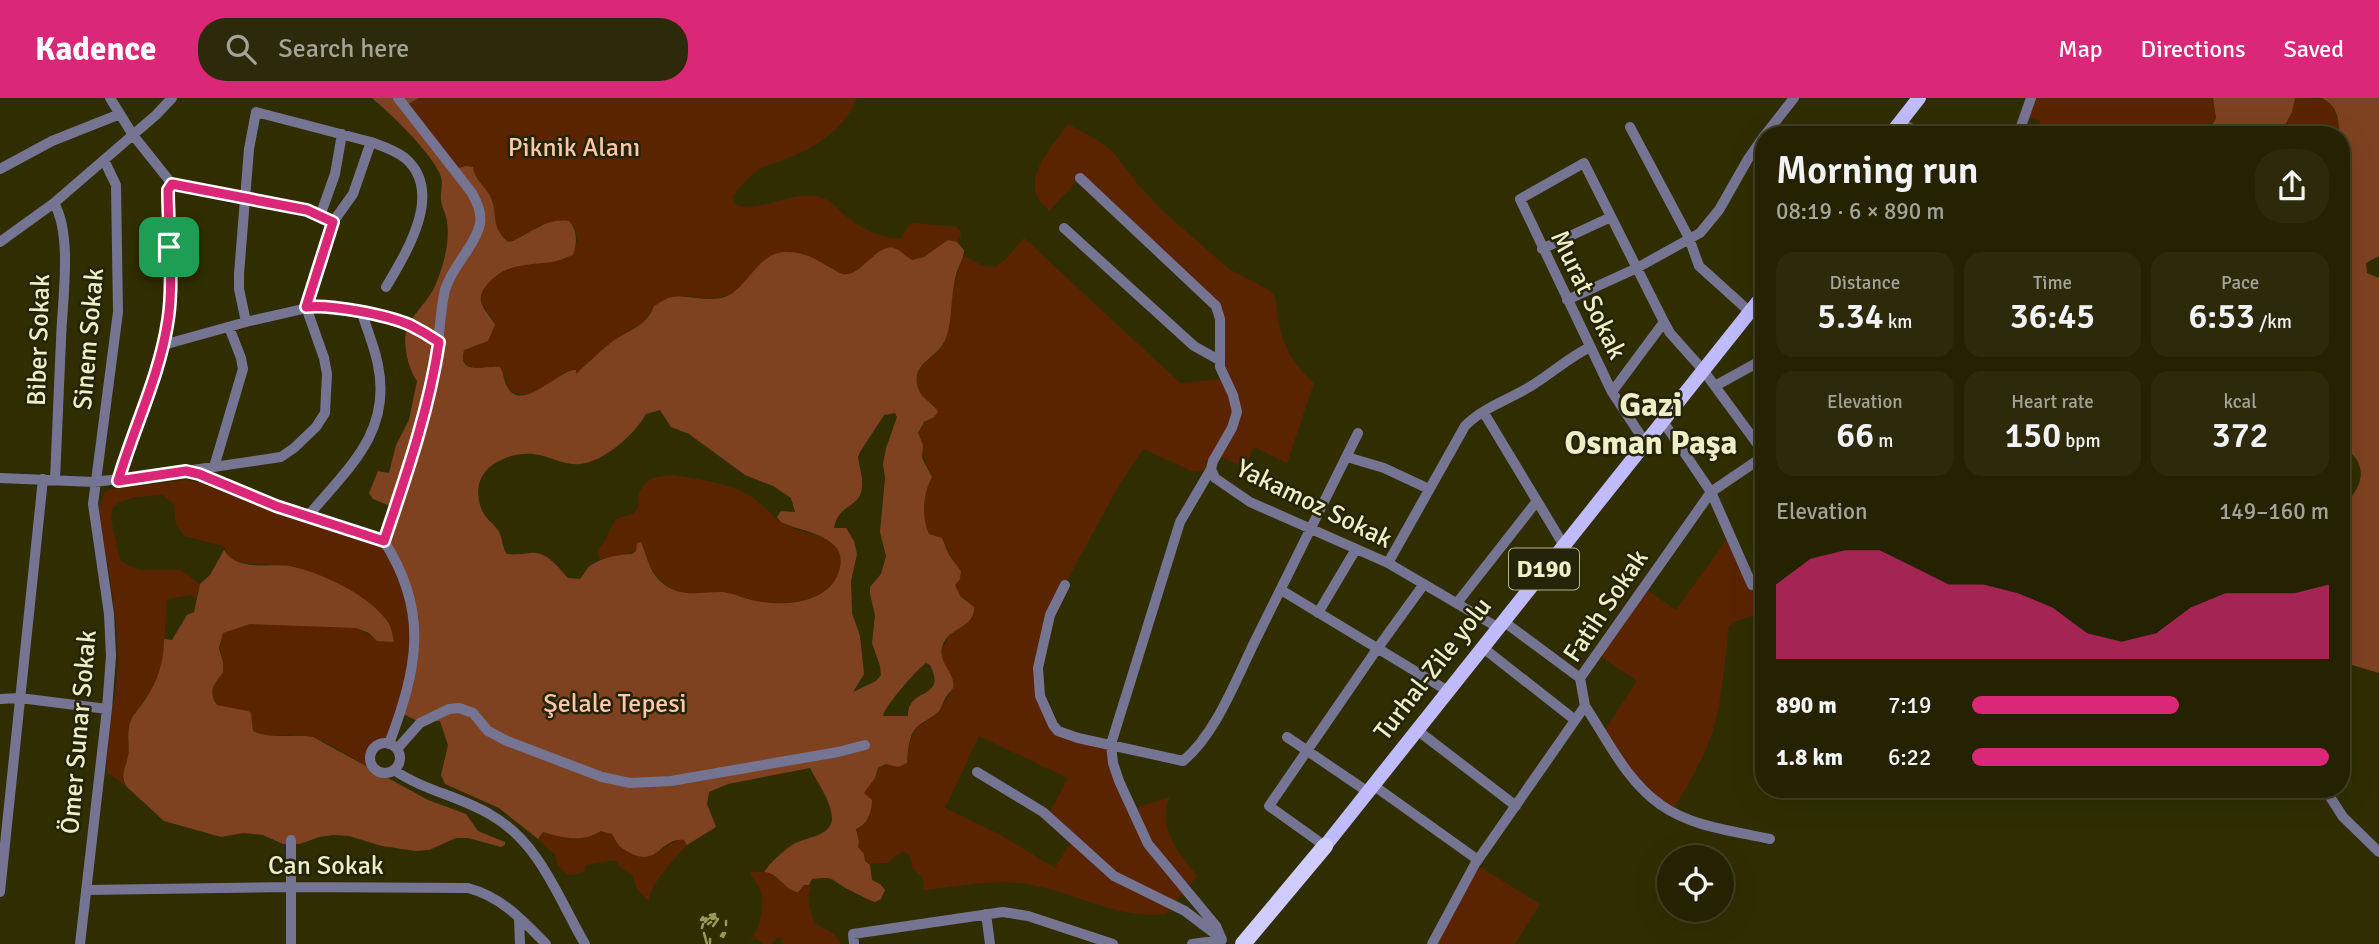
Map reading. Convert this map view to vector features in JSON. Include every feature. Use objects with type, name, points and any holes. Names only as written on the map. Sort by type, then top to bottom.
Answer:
[{"type":"highway","name":"D190","points":[[1243,944],[1325,846]]},
{"type":"highway","name":"D190","points":[[1253,944],[1325,846]]},
{"type":"main road","points":[[1897,126],[1919,98]]},
{"type":"main road","name":"Turhal-Zile yolu","points":[[1325,846],[1755,306]]},
{"type":"street","points":[[110,98],[134,135],[172,184],[307,210],[333,222]]},
{"type":"street","points":[[0,242],[54,203],[134,135],[172,98]]},
{"type":"street","points":[[384,541],[428,397],[446,290],[479,228],[480,213],[472,193],[455,169],[398,98]]},
{"type":"street","points":[[1773,126],[1794,98]]},
{"type":"street","points":[[2021,126],[2031,98]]},
{"type":"street","points":[[246,322],[239,289],[248,149],[256,112],[370,142],[404,157],[415,170],[422,190],[421,206],[411,241],[386,287]]},
{"type":"street","points":[[0,169],[52,141],[120,114]]},
{"type":"street","points":[[1900,122],[1907,126]]},
{"type":"street","points":[[1630,127],[1689,238],[1699,267],[1750,312]]},
{"type":"street","points":[[320,216],[335,174],[342,134]]},
{"type":"street","points":[[0,478],[118,481],[281,457],[294,448],[323,418],[328,401],[324,358],[306,307],[333,222],[353,194],[370,142]]},
{"type":"street","points":[[1567,300],[1637,268],[1700,233],[1713,219],[1755,152]]},
{"type":"street","name":"Sinem Sokak","points":[[94,482],[118,312],[116,185],[104,160]]},
{"type":"street","name":"Murat Sokak","points":[[1611,217],[1584,163],[1520,199],[1612,392],[1644,442]]},
{"type":"street","name":"Yakamoz Sokak","points":[[1080,178],[1212,299],[1219,311],[1219,360],[1237,412],[1211,469],[1215,478],[1250,502],[1388,563],[1457,603],[1500,624],[1580,678]]},
{"type":"street","points":[[118,481],[163,345],[170,304],[168,190],[172,184]]},
{"type":"street","name":"Biber Sokak","points":[[54,203],[62,224],[64,268],[55,480]]},
{"type":"street","points":[[1542,249],[1611,217],[1678,343],[1703,370],[1755,442]]},
{"type":"street","points":[[1064,228],[1194,346],[1219,360]]},
{"type":"street","points":[[163,345],[316,306],[407,324],[439,342]]},
{"type":"street","points":[[309,516],[363,449],[376,425],[380,377],[378,362],[362,313]]},
{"type":"street","points":[[1612,392],[1664,321]]},
{"type":"street","points":[[214,467],[243,369],[229,327]]},
{"type":"street","points":[[1388,563],[1465,426],[1590,347]]},
{"type":"street","points":[[1715,386],[1755,364]]},
{"type":"street","points":[[1484,413],[1563,544]]},
{"type":"street","points":[[1662,421],[1711,492],[1752,585]]},
{"type":"street","points":[[1066,585],[1049,615],[1038,668],[1040,696],[1058,731],[1077,738],[1179,761],[1185,758],[1209,729],[1358,433]]},
{"type":"street","points":[[1347,457],[1384,468],[1429,489]]},
{"type":"street","name":"Fatih Sokak","points":[[1432,944],[1478,860],[1585,706],[1580,678],[1711,492],[1755,460]]},
{"type":"street","points":[[1211,469],[1180,523],[1111,744],[1116,771],[1148,844],[1216,926],[1225,942]]},
{"type":"street","points":[[186,471],[217,480],[276,506],[384,541],[398,566],[410,600],[415,647],[407,694],[393,747],[399,762],[394,770]]},
{"type":"street","points":[[0,892],[43,479]]},
{"type":"street","name":"Ömer Sunar Sokak","points":[[79,944],[111,656],[109,614],[95,527],[94,482]]},
{"type":"street","points":[[1457,603],[1537,501]]},
{"type":"street","points":[[1318,613],[1356,549]]},
{"type":"street","points":[[1325,846],[1269,806],[1424,584]]},
{"type":"street","points":[[1281,590],[1448,691]]},
{"type":"street","points":[[1482,647],[1575,720]]},
{"type":"street","points":[[0,699],[20,698],[107,709]]},
{"type":"street","points":[[1585,706],[1630,774],[1660,805],[1695,822],[1770,839]]},
{"type":"street","points":[[586,944],[538,858],[515,832],[484,811],[425,788],[394,770],[380,772],[373,767],[370,760],[376,746],[393,747],[420,723],[455,708],[473,713],[488,731],[507,741],[602,777],[640,784],[671,781],[865,745]]},
{"type":"street","points":[[1417,730],[1516,806]]},
{"type":"street","points":[[1287,737],[1478,860]]},
{"type":"street","points":[[977,772],[1043,812],[1110,874],[1185,911],[1225,942]]},
{"type":"street","points":[[2331,798],[2343,817],[2379,852]]},
{"type":"street","points":[[291,840],[291,944]]},
{"type":"street","name":"Can Sokak","points":[[86,890],[468,888],[495,897],[546,944]]},
{"type":"street","points":[[854,944],[853,934],[1009,912],[1113,944]]},
{"type":"street","points":[[986,914],[990,944]]},
{"type":"street","points":[[519,918],[520,944]]},
{"type":"street","points":[[1192,944],[1225,942]]},
{"type":"green space","name":"Şelale Tepesi","points":[[372,98],[418,98],[406,106],[455,169],[473,167],[477,179],[493,203],[498,230],[508,242],[553,222],[569,221],[574,229],[576,242],[573,255],[507,270],[493,279],[482,293],[482,304],[495,325],[488,341],[464,350],[463,358],[469,367],[500,367],[508,388],[514,394],[532,393],[569,371],[576,370],[576,374],[613,341],[642,323],[654,306],[666,299],[716,299],[731,294],[761,263],[775,254],[802,254],[838,272],[850,274],[887,248],[894,248],[912,260],[924,257],[948,240],[957,242],[964,250],[954,283],[946,338],[918,373],[920,392],[938,412],[924,422],[918,433],[923,445],[922,458],[932,477],[924,505],[926,527],[929,534],[942,538],[949,555],[961,571],[960,579],[955,585],[960,596],[974,607],[971,619],[948,637],[942,649],[953,688],[940,709],[914,730],[907,763],[898,767],[886,764],[878,768],[875,778],[864,793],[872,800],[872,805],[866,821],[856,829],[858,847],[870,865],[872,880],[885,890],[881,899],[872,901],[828,878],[812,879],[809,885],[804,885],[798,892],[793,891],[774,875],[764,872],[792,845],[822,833],[830,825],[830,806],[810,768],[728,784],[709,792],[707,804],[716,827],[687,845],[684,840],[675,841],[651,856],[644,857],[622,848],[612,834],[601,831],[580,838],[543,832],[538,839],[499,808],[445,784],[441,775],[448,745],[440,721],[426,725],[401,713],[407,694],[413,616],[384,541],[395,508],[373,499],[369,493],[378,471],[389,473],[396,445],[409,420],[417,381],[407,356],[406,335],[409,323],[433,290],[439,276],[448,229],[441,200],[441,178],[435,165],[409,133]],"holes":[[[660,410],[671,427],[689,434],[745,475],[773,486],[791,498],[795,512],[781,511],[777,517],[781,522],[823,537],[839,551],[839,571],[826,590],[792,603],[767,603],[724,592],[681,592],[666,586],[655,576],[641,542],[637,543],[636,551],[632,554],[615,556],[591,565],[580,579],[568,578],[541,554],[507,554],[498,530],[483,512],[478,495],[479,484],[490,467],[521,454],[539,455],[574,464],[589,462],[618,446],[646,414]],[[895,413],[897,417],[883,464],[885,478],[880,532],[886,556],[881,574],[870,587],[875,616],[872,643],[881,675],[876,681],[853,692],[864,674],[860,636],[852,613],[851,581],[857,554],[854,541],[846,528],[834,528],[840,514],[854,503],[861,493],[862,479],[858,457],[884,415]],[[926,663],[930,665],[934,684],[909,707],[908,716],[883,716],[909,680]]]},
{"type":"green space","name":"Piknik Alanı","points":[[418,98],[857,98],[846,118],[821,141],[800,153],[763,167],[752,175],[733,196],[734,204],[756,206],[814,196],[829,201],[862,227],[877,234],[901,238],[909,225],[916,223],[956,227],[961,236],[957,242],[948,240],[924,257],[912,260],[894,248],[877,254],[856,273],[842,274],[808,255],[752,274],[729,295],[713,299],[686,296],[654,306],[641,323],[593,358],[575,376],[565,372],[539,390],[517,393],[509,390],[505,376],[493,366],[476,368],[464,362],[463,350],[481,344],[491,316],[482,303],[482,292],[488,282],[498,274],[512,268],[552,262],[578,242],[574,226],[540,225],[525,236],[508,242],[494,225],[494,207],[478,178],[474,173],[455,169],[406,106]]},
{"type":"green space","points":[[2031,98],[2213,98],[2216,118],[2212,126],[2039,126],[2040,121],[2024,116]]},
{"type":"green space","points":[[2213,98],[2295,98],[2285,126],[2212,126],[2216,118]]},
{"type":"green space","points":[[2295,98],[2327,99],[2337,116],[2339,126],[2282,126],[2292,110]]},
{"type":"green space","points":[[2322,98],[2379,98],[2379,256],[2366,263],[2367,273],[2379,278],[2379,673],[2350,664],[2350,498],[2361,476],[2357,460],[2350,452],[2350,126],[2339,126],[2334,109]]},
{"type":"green space","points":[[1068,124],[1096,139],[1114,153],[1139,186],[1165,213],[1229,269],[1271,291],[1276,301],[1286,346],[1301,370],[1314,383],[1287,463],[1254,447],[1244,468],[1217,454],[1211,469],[1194,472],[1143,449],[1121,482],[1055,602],[1038,681],[1053,725],[1111,744],[1133,809],[1170,797],[1166,819],[1171,839],[1197,876],[1166,914],[1129,913],[1039,886],[1020,883],[984,883],[924,890],[923,878],[913,869],[910,855],[904,852],[888,863],[870,865],[857,847],[859,842],[856,829],[860,828],[872,801],[864,793],[866,787],[871,784],[878,769],[908,755],[907,750],[917,726],[926,722],[942,706],[953,689],[952,680],[942,662],[942,650],[967,600],[960,596],[954,585],[960,579],[961,571],[949,555],[948,548],[929,533],[924,520],[925,497],[932,477],[919,444],[919,436],[925,422],[934,417],[934,405],[922,395],[917,380],[920,369],[939,351],[944,342],[953,289],[964,256],[983,266],[995,267],[1005,260],[1024,238],[1180,383],[1224,379],[1219,311],[1080,178],[1049,211],[1038,198],[1035,184],[1040,165]],"holes":[[[979,736],[1068,778],[1048,816],[1073,839],[1055,868],[1001,835],[945,808]]]},
{"type":"green space","points":[[674,475],[713,482],[741,491],[783,523],[831,542],[838,550],[841,560],[834,583],[826,590],[803,600],[765,603],[728,594],[692,595],[674,590],[653,572],[643,546],[622,556],[599,559],[597,550],[615,520],[638,509],[639,494],[645,483],[661,476]]},
{"type":"green space","points":[[186,480],[202,483],[227,494],[228,485],[384,541],[404,582],[414,662],[385,743],[375,748],[371,754],[375,771],[315,738],[253,732],[251,713],[218,705],[212,692],[223,668],[220,645],[223,633],[250,624],[309,625],[356,628],[373,637],[393,642],[385,618],[376,608],[354,594],[299,570],[287,566],[242,563],[228,557],[224,546],[184,536],[176,524],[174,505],[163,495],[135,497],[118,503],[113,508],[111,518],[118,553],[122,562],[139,570],[181,570],[200,584],[196,599],[191,595],[167,599],[163,664],[129,728],[128,757],[123,773],[127,787],[107,772],[118,659],[114,602],[99,508],[105,491]]},
{"type":"green space","points":[[1730,535],[1755,592],[1755,615],[1729,626],[1714,726],[1702,758],[1672,812],[1644,791],[1603,733],[1637,681],[1597,654],[1644,588],[1676,610]]},
{"type":"green space","points":[[224,550],[230,557],[245,564],[301,569],[354,592],[384,617],[390,625],[394,642],[377,641],[369,633],[356,628],[250,624],[223,633],[219,648],[223,672],[212,691],[217,705],[251,713],[253,731],[260,734],[313,737],[428,800],[466,814],[478,831],[505,842],[505,845],[501,847],[468,838],[456,838],[429,850],[416,851],[382,846],[349,836],[319,837],[300,844],[283,844],[263,835],[243,833],[221,837],[164,821],[127,787],[123,775],[129,753],[130,724],[157,678],[164,639],[172,640],[187,615],[194,612],[200,584],[210,575]]},
{"type":"green space","points":[[601,831],[612,834],[621,848],[659,852],[677,840],[684,840],[687,845],[658,879],[649,901],[637,889],[632,874],[620,867],[615,860],[589,864],[585,867],[586,871],[566,874],[558,865],[555,855],[538,839],[543,832],[580,838]]},
{"type":"green space","points":[[1475,864],[1540,904],[1515,944],[1437,944]]},
{"type":"green space","points":[[750,872],[772,872],[787,888],[809,885],[811,887],[808,899],[814,923],[834,934],[841,944],[782,944],[782,938],[779,937],[771,944],[763,944],[756,938],[750,942],[762,912],[762,899]]},
{"type":"waterway","points":[[710,915],[715,914]]},
{"type":"waterway","points":[[710,918],[715,916]]},
{"type":"waterway","points":[[712,919],[716,918]]},
{"type":"waterway","points":[[705,922],[708,919]]},
{"type":"waterway","points":[[713,926],[718,919]]},
{"type":"waterway","points":[[702,928],[703,924]]},
{"type":"waterway","points":[[704,933],[707,944]]},
{"type":"waterway","points":[[723,937],[725,933]]},
{"type":"district","name":"Gazi Osman Paşa","points":[[1651,424]]},
{"type":"route","points":[[172,184],[307,210],[333,222],[306,307],[334,308],[391,318],[421,330],[439,342],[414,450],[384,541],[276,506],[217,480],[186,471],[118,481],[158,364],[167,329],[170,304],[169,247],[168,190],[172,184]]}]
